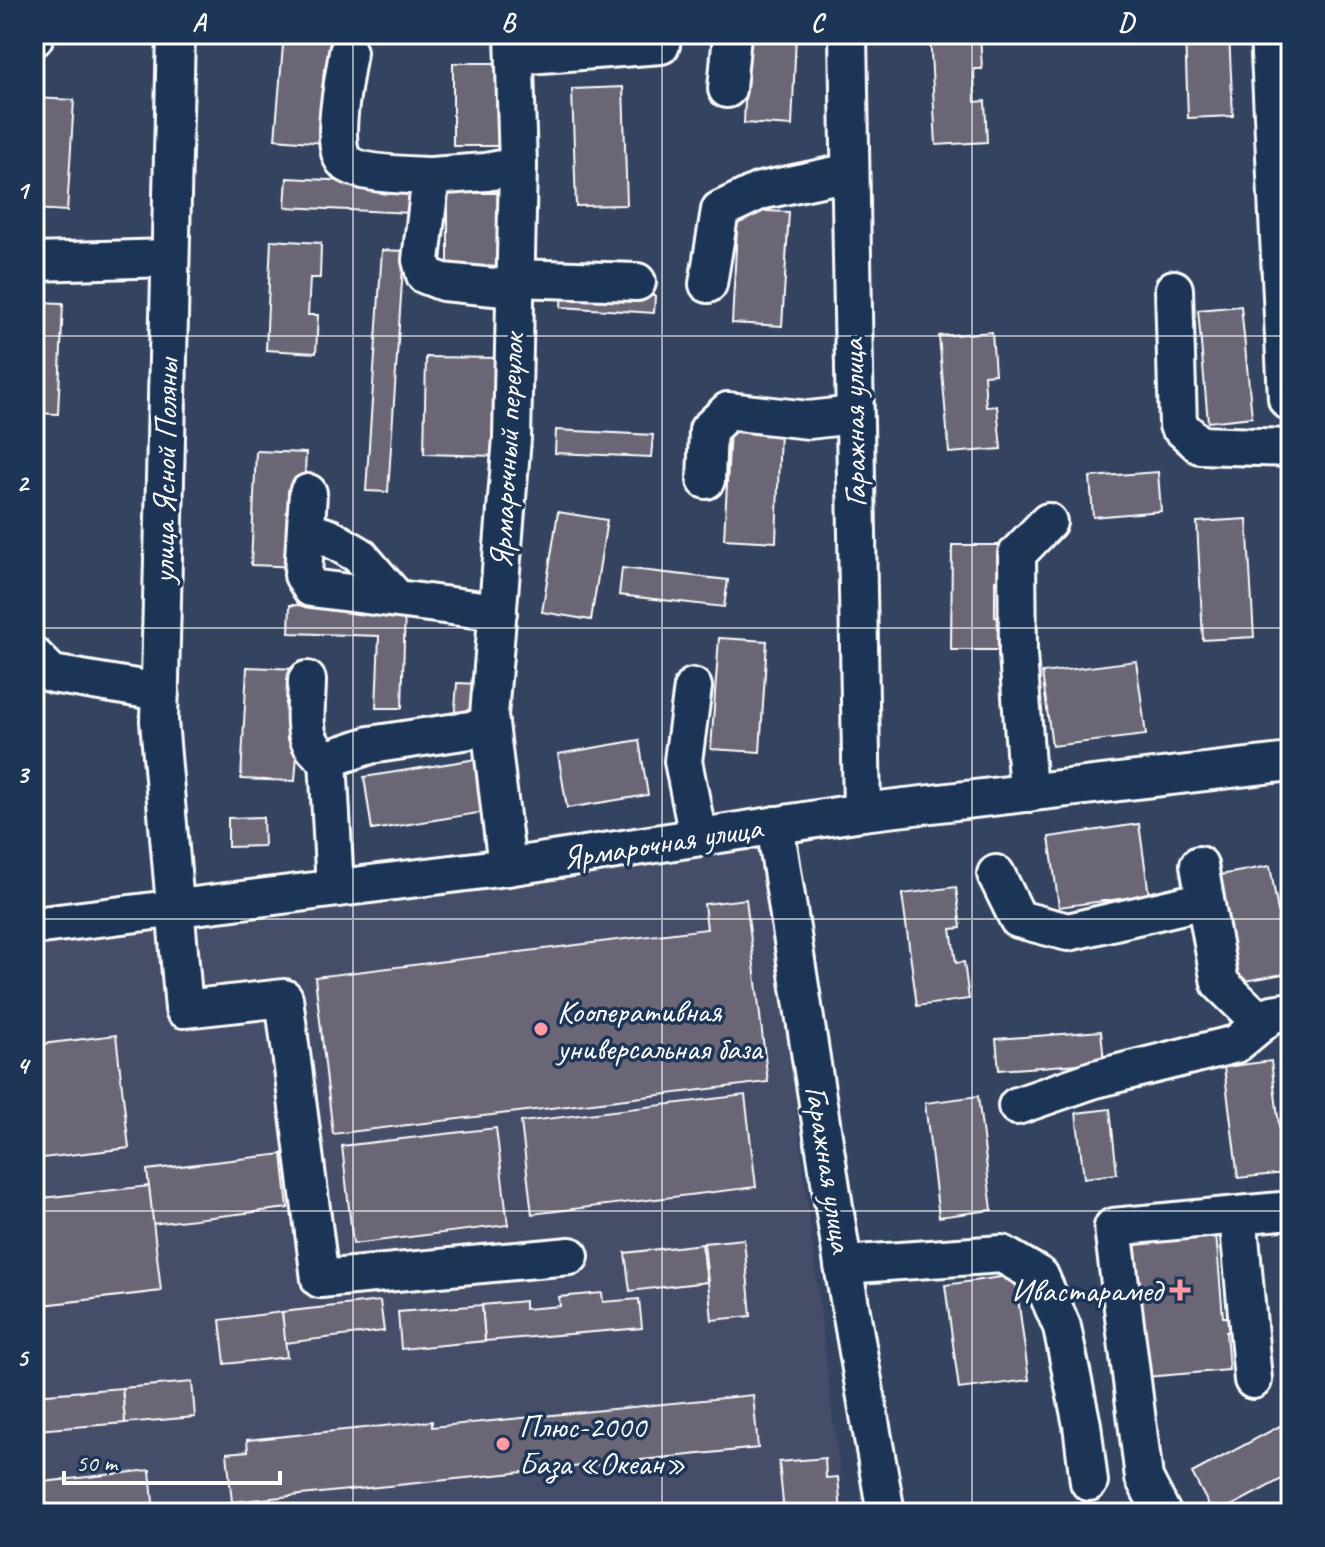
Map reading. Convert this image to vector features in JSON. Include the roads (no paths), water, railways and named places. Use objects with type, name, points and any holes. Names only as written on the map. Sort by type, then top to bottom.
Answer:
[{"type":"main road","points":[[1273,34],[1285,146],[1291,398]]},
{"type":"street","name":"улица Ясной Поляны","points":[[176,34],[159,721],[184,1009],[284,998],[320,1279],[570,1256]]},
{"type":"street","points":[[727,89],[732,34]]},
{"type":"street","name":"Гаражная улица","points":[[848,34],[862,812]]},
{"type":"street","points":[[515,45],[661,45]]},
{"type":"street","name":"Ярмарочный переулок","points":[[507,867],[490,727],[512,438],[518,166],[515,45]]},
{"type":"street","points":[[348,52],[338,133],[338,151],[346,163],[358,169],[431,176],[518,166]]},
{"type":"street","points":[[708,284],[720,210],[760,191],[850,172]]},
{"type":"street","points":[[431,176],[421,260],[425,275],[443,282],[637,282]]},
{"type":"street","points":[[34,262],[170,258]]},
{"type":"street","points":[[1174,289],[1178,425],[1200,445],[1291,448]]},
{"type":"street","points":[[706,480],[708,430],[728,411],[809,420],[853,415]]},
{"type":"street","points":[[308,493],[303,575],[311,588],[498,612]]},
{"type":"street","points":[[1028,793],[1018,654],[1017,554],[1048,522]]},
{"type":"street","points":[[306,530],[330,538],[359,555],[396,598]]},
{"type":"street","points":[[34,656],[52,674],[160,692]]},
{"type":"street","points":[[307,680],[306,737],[315,752],[328,759],[370,745],[490,727]]},
{"type":"street","points":[[693,687],[683,761],[698,837]]},
{"type":"street","points":[[328,759],[335,888]]},
{"type":"street","name":"Ярмарочная улица","points":[[34,926],[507,867],[862,812],[1291,762]]},
{"type":"street","name":"Гаражная улица","points":[[775,825],[843,1265],[886,1513]]},
{"type":"street","points":[[996,874],[1018,919],[1068,932],[1202,882],[1220,983],[1276,1017],[1236,1044],[1095,1079],[1017,1106]]},
{"type":"street","points":[[1162,1513],[1144,1478],[1113,1227],[1291,1210]]},
{"type":"street","points":[[1238,1215],[1253,1380]]},
{"type":"street","points":[[843,1265],[1002,1254],[1040,1276],[1062,1327],[1082,1425],[1089,1482]]},
{"type":"place","name":"Кооперативная универсальная база","points":[[541,1029]]},
{"type":"place","name":"Ивастарамед","points":[[1180,1290]]},
{"type":"place","name":"Плюс-2000 База «Океан»","points":[[503,1444]]}]
